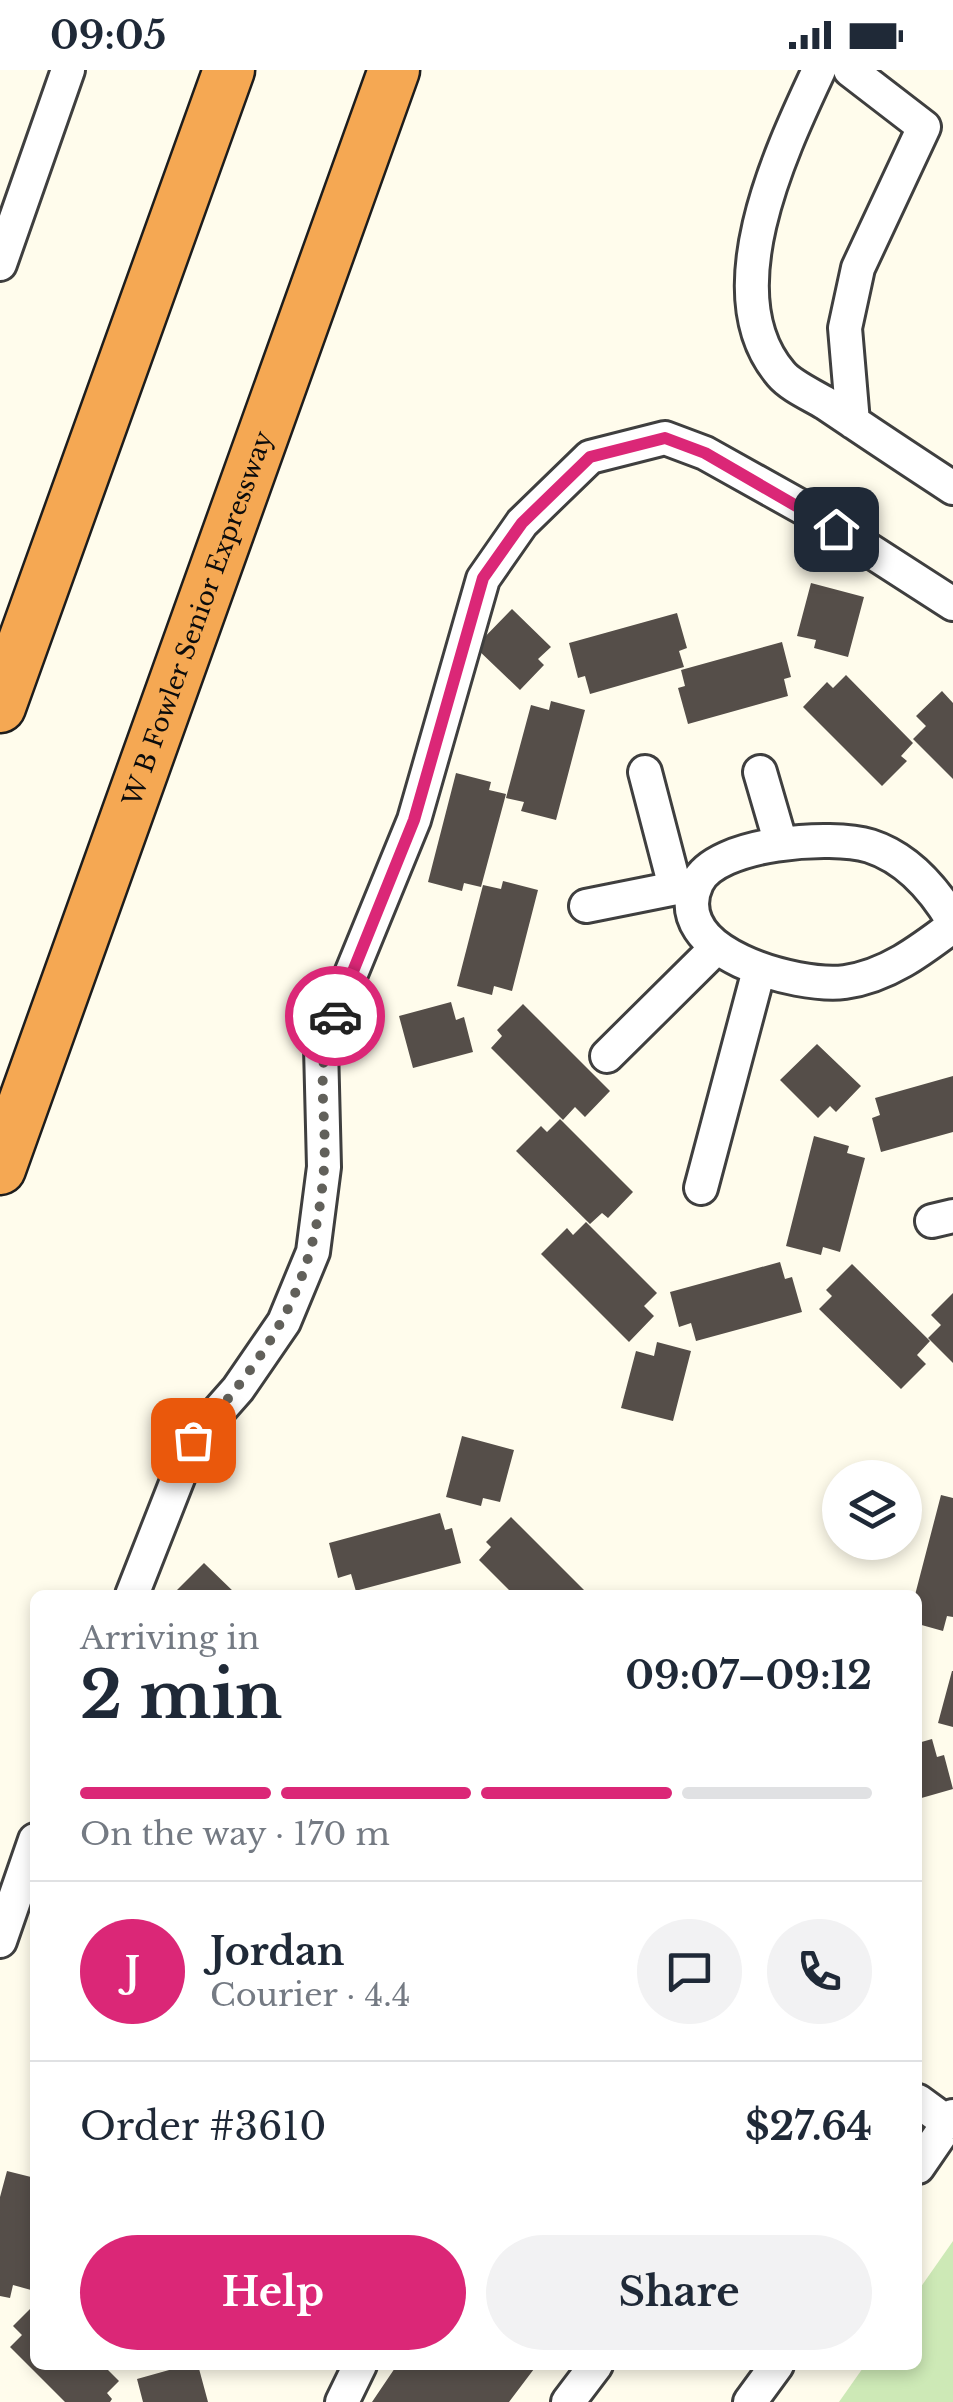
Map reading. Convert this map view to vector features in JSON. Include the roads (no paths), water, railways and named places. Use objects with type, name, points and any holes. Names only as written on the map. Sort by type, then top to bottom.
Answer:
[{"type":"highway","points":[[0,707],[230,70]]},
{"type":"highway","name":"W B Fowler Senior Expressway","points":[[0,1169],[394,70]]},
{"type":"street","points":[[0,264],[68,70]]},
{"type":"street","points":[[819,70],[787,139],[758,223],[750,276],[762,335],[781,374],[953,488]]},
{"type":"street","points":[[850,70],[924,128],[858,268],[845,328],[854,422]]},
{"type":"street","points":[[134,1590],[193,1440],[238,1389],[284,1322],[313,1252],[324,1166],[322,1048],[414,820],[483,578],[522,523],[590,457],[665,438],[705,453],[790,500],[953,604]]},
{"type":"street","points":[[586,906],[685,886],[736,855],[781,844],[838,841],[870,846],[916,874],[953,924],[916,954],[866,977],[817,982],[759,970],[717,947],[694,910],[685,886],[645,772]]},
{"type":"street","points":[[760,772],[781,844]]},
{"type":"street","points":[[607,1056],[717,947]]},
{"type":"street","points":[[701,1188],[759,970]]},
{"type":"street","points":[[0,1942],[30,1855]]},
{"type":"street","points":[[922,2104],[950,2120],[922,2161]]},
{"type":"street","points":[[342,2402],[358,2370]]},
{"type":"street","points":[[568,2402],[592,2370]]},
{"type":"street","points":[[750,2402],[774,2370]]}]
